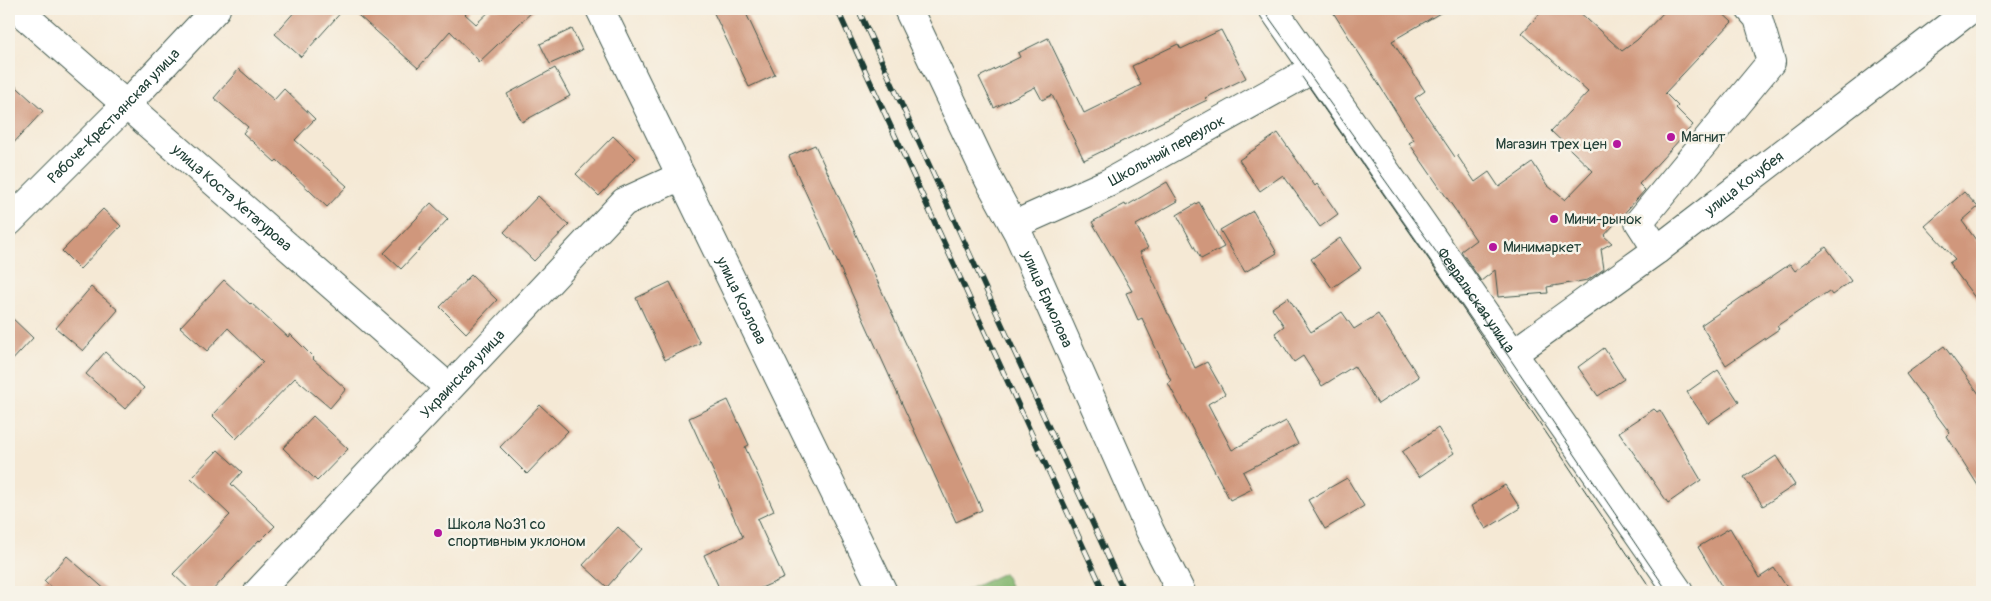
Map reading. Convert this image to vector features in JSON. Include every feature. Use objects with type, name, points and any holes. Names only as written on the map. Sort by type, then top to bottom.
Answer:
[{"type":"street","name":"улица Коста Хетагурова","points":[[17,9],[448,387]]},
{"type":"street","name":"Рабоче-Крестьянская улица","points":[[9,222],[127,104],[216,9]]},
{"type":"street","name":"улица Козлова","points":[[600,9],[883,592]]},
{"type":"street","name":"улица Ермолова","points":[[908,9],[989,180],[1014,225],[1150,531],[1180,592]]},
{"type":"street","name":"Февральская улица","points":[[1273,9],[1679,592]]},
{"type":"street","points":[[1657,250],[1639,222],[1771,62],[1758,18],[1750,9]]},
{"type":"street","name":"улица Кочубея","points":[[1514,353],[1657,250],[1971,9]]},
{"type":"street","name":"Школьный переулок","points":[[1014,225],[1108,183],[1315,68]]},
{"type":"street","name":"Украинская улица","points":[[258,592],[448,387],[624,202],[681,176]]},
{"type":"green space","points":[[1004,573],[1013,592],[962,592]]},
{"type":"building","points":[[297,9],[344,9],[301,57],[275,34]]},
{"type":"building","points":[[351,9],[470,9],[465,14],[476,24],[492,9],[535,9],[478,63],[478,60],[450,31],[418,68]]},
{"type":"building","points":[[712,9],[744,9],[775,75],[749,87]]},
{"type":"building","points":[[1331,9],[1447,9],[1392,41],[1425,91],[1415,98],[1455,157],[1457,155],[1475,182],[1489,172],[1499,187],[1533,163],[1547,185],[1565,200],[1593,171],[1551,131],[1588,92],[1522,33],[1544,9],[1576,9],[1622,51],[1637,40],[1667,9],[1718,9],[1732,22],[1665,93],[1678,106],[1676,108],[1693,125],[1639,184],[1645,190],[1604,236],[1612,243],[1601,249],[1604,269],[1588,280],[1547,287],[1548,293],[1498,297],[1495,270],[1481,281],[1461,251],[1476,240],[1409,143],[1414,140]]},
{"type":"building","points":[[572,29],[582,50],[550,64],[540,44]]},
{"type":"building","points":[[1221,30],[1246,78],[1205,98],[1207,100],[1084,160],[1052,95],[1042,100],[1035,87],[994,108],[979,77],[1020,57],[1018,53],[1048,38],[1084,113],[1141,85],[1132,66],[1178,44],[1181,49]]},
{"type":"building","points":[[555,68],[570,96],[522,122],[507,94]]},
{"type":"building","points":[[239,69],[274,100],[284,89],[315,119],[295,140],[347,186],[327,207],[277,160],[275,162],[243,133],[248,127],[214,98]]},
{"type":"building","points":[[9,80],[43,111],[9,148]]},
{"type":"building","points":[[1278,133],[1315,186],[1317,184],[1338,214],[1320,227],[1283,175],[1260,191],[1239,160]]},
{"type":"building","points":[[613,136],[636,158],[599,196],[576,174]]},
{"type":"building","points":[[815,145],[982,510],[956,522],[789,156]]},
{"type":"building","points":[[1167,182],[1178,201],[1136,225],[1148,248],[1140,252],[1195,368],[1207,362],[1225,394],[1208,404],[1232,450],[1286,421],[1298,444],[1243,472],[1252,489],[1230,500],[1168,383],[1171,381],[1142,318],[1138,320],[1126,293],[1132,291],[1092,222],[1125,204],[1126,206]]},
{"type":"building","points":[[1964,192],[1978,207],[1962,221],[1982,248],[1982,307],[1949,263],[1955,259],[1925,226]]},
{"type":"building","points":[[538,196],[569,225],[534,261],[504,232]]},
{"type":"building","points":[[1199,202],[1224,247],[1201,259],[1177,215]]},
{"type":"building","points":[[431,203],[448,219],[401,269],[384,253]]},
{"type":"building","points":[[103,209],[121,226],[80,269],[62,251]]},
{"type":"building","points":[[1253,211],[1277,253],[1245,272],[1220,230]]},
{"type":"building","points":[[1340,238],[1361,268],[1332,288],[1311,259]]},
{"type":"building","points":[[1826,247],[1851,281],[1832,295],[1829,291],[1777,326],[1779,329],[1726,365],[1701,325],[1790,264],[1795,271]]},
{"type":"building","points":[[471,275],[497,300],[466,333],[440,307]]},
{"type":"building","points":[[224,280],[288,337],[290,334],[313,359],[346,389],[330,408],[295,378],[236,439],[212,415],[263,362],[228,328],[207,351],[180,327]]},
{"type":"building","points":[[670,282],[700,343],[665,360],[636,298]]},
{"type":"building","points":[[91,287],[118,310],[83,351],[56,328]]},
{"type":"building","points":[[1288,297],[1311,332],[1342,312],[1354,329],[1378,314],[1419,377],[1378,404],[1354,366],[1322,386],[1303,356],[1294,362],[1275,333],[1284,326],[1272,308]]},
{"type":"building","points":[[9,315],[33,338],[9,364]]},
{"type":"building","points":[[1944,346],[1982,398],[1982,492],[1947,436],[1950,433],[1906,374]]},
{"type":"building","points":[[1604,348],[1624,379],[1598,396],[1578,367]]},
{"type":"building","points":[[105,352],[144,388],[125,409],[86,374]]},
{"type":"building","points":[[1718,370],[1739,402],[1708,423],[1687,392]]},
{"type":"building","points":[[728,400],[749,445],[745,447],[774,511],[757,519],[784,578],[752,592],[721,592],[704,555],[743,537],[689,418]]},
{"type":"building","points":[[540,405],[568,431],[527,474],[500,447]]},
{"type":"building","points":[[1654,409],[1657,412],[1660,410],[1701,480],[1668,503],[1619,432]]},
{"type":"building","points":[[313,416],[348,449],[317,481],[283,448]]},
{"type":"building","points":[[1438,428],[1454,453],[1419,477],[1402,452]]},
{"type":"building","points":[[218,450],[242,472],[231,484],[275,526],[259,540],[211,592],[192,592],[173,574],[230,515],[191,478]]},
{"type":"building","points":[[1776,456],[1795,485],[1763,506],[1744,477]]},
{"type":"building","points":[[1347,478],[1364,506],[1325,529],[1308,500]]},
{"type":"building","points":[[1505,485],[1520,508],[1486,529],[1471,506]]},
{"type":"building","points":[[618,527],[641,549],[607,587],[583,565]]},
{"type":"building","points":[[1730,528],[1759,578],[1774,568],[1790,592],[1725,592],[1698,547]]},
{"type":"building","points":[[67,556],[108,592],[56,592],[44,581]]},
{"type":"tram line","points":[[1263,9],[1469,298],[1668,592]]},
{"type":"tram line","points":[[1302,77],[1459,303],[1653,592]]},
{"type":"railway","points":[[837,9],[1104,592]]},
{"type":"railway","points":[[858,9],[1124,592]]},
{"type":"place","name":"Магнит","points":[[1671,137]]},
{"type":"place","name":"Магазин трех цен","points":[[1617,144]]},
{"type":"place","name":"Мини-рынок","points":[[1554,219]]},
{"type":"place","name":"Минимаркет","points":[[1493,247]]},
{"type":"place","name":"Школа №31 со спортивным уклоном","points":[[438,533]]}]
